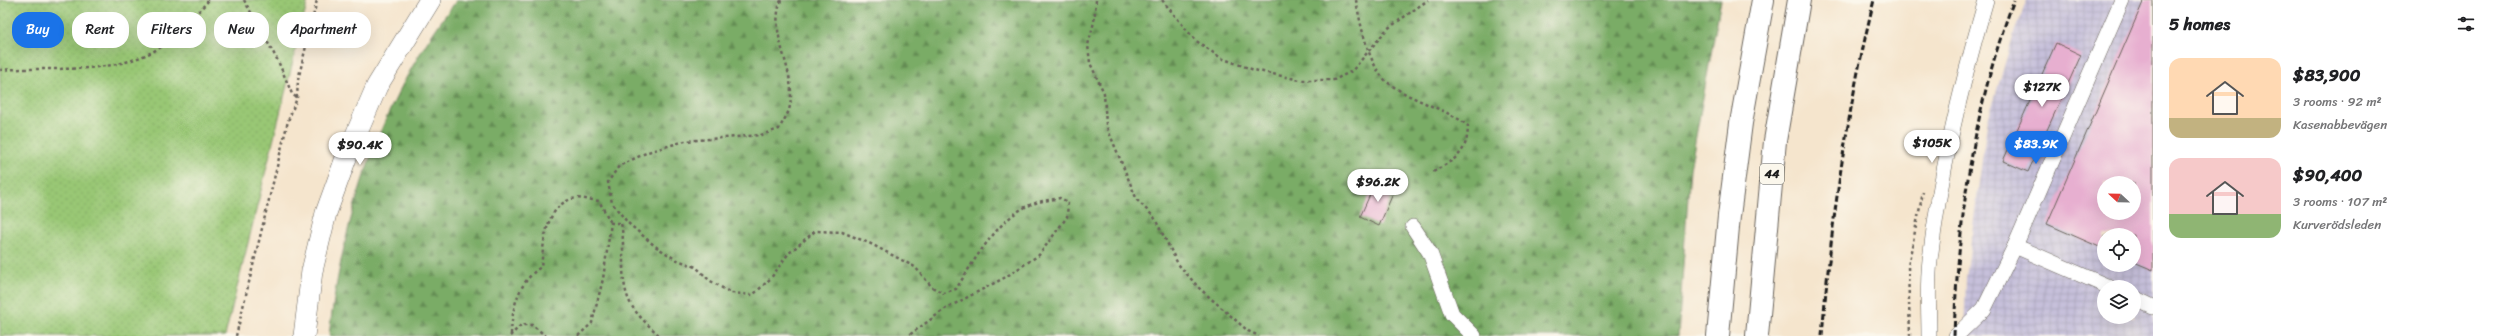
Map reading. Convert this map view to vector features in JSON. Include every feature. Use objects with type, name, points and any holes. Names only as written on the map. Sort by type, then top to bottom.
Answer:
[{"type":"highway","name":"44","points":[[1757,336],[1775,141],[1799,0]]},
{"type":"highway","points":[[1718,336],[1730,208],[1741,123],[1762,6]]},
{"type":"main road","points":[[304,336],[312,271],[322,228],[346,158],[377,86],[430,0]]},
{"type":"street","points":[[1930,336],[1929,261],[1946,163],[1966,71],[1986,0]]},
{"type":"street","points":[[1956,336],[1984,309],[2015,246],[2122,0]]},
{"type":"street","points":[[1413,227],[1430,253],[1452,314],[1474,336]]},
{"type":"street","points":[[2015,246],[2097,282]]},
{"type":"street","points":[[2141,301],[2153,307]]},
{"type":"path","points":[[0,70],[99,67],[147,53],[161,46],[177,33],[209,0]]},
{"type":"path","points":[[244,0],[278,61],[292,94],[297,98]]},
{"type":"path","points":[[236,336],[288,121],[297,98],[298,80],[317,0]]},
{"type":"path","points":[[781,0],[777,33],[788,68],[791,88],[788,111],[778,129],[761,135],[685,141],[648,152],[619,166],[608,182],[612,203],[628,223],[655,246],[675,259],[696,267],[709,280],[731,293],[753,295],[771,278],[788,254],[815,231],[842,232],[869,243],[915,267],[932,287],[943,293],[956,289],[972,264],[1005,221],[1029,205],[1060,198],[1068,202],[1067,217],[1039,255],[1004,278],[945,309],[908,336]]},
{"type":"path","points":[[1096,0],[1094,22],[1088,45],[1090,63],[1104,93],[1106,125],[1137,200],[1154,217],[1178,264],[1199,288],[1248,331],[1259,336]]},
{"type":"path","points":[[1162,0],[1195,40],[1221,58],[1254,70],[1300,80],[1334,80],[1352,71],[1387,29],[1428,0]]},
{"type":"path","points":[[1356,0],[1361,30],[1369,51],[1384,79],[1402,92],[1457,117],[1468,126],[1467,145],[1454,159],[1433,172]]},
{"type":"path","points":[[511,335],[512,317],[518,296],[529,275],[541,267],[544,238],[557,207],[572,199],[599,201],[611,223],[603,280],[592,323],[578,336]]},
{"type":"path","points":[[611,223],[621,223],[623,235],[624,275],[628,299],[648,324],[660,336]]},
{"type":"path","points":[[511,335],[520,325],[532,325],[546,336]]},
{"type":"shaded area","points":[[2027,0],[2153,0],[2153,336],[1964,336],[1966,278],[1987,123],[2014,33]]},
{"type":"green space","points":[[0,0],[308,0],[305,12],[277,12],[277,48],[296,48],[225,336],[0,336]]},
{"type":"green space","points":[[457,0],[1721,0],[1690,169],[1678,336],[329,336],[335,291],[344,246],[370,159],[387,117],[407,76],[430,37]]},
{"type":"building","points":[[2144,0],[2153,0],[2153,270],[2141,265],[2141,228],[2097,228],[2097,246],[2047,224]]},
{"type":"building","points":[[2056,43],[2081,55],[2028,172],[2003,161]]},
{"type":"building","points":[[1376,181],[1395,189],[1379,226],[1360,217]]},
{"type":"railway","points":[[1822,336],[1830,251],[1841,167],[1864,41],[1874,0]]},
{"type":"railway","points":[[1954,336],[1959,250],[1970,165],[1988,82],[2014,0]]}]
